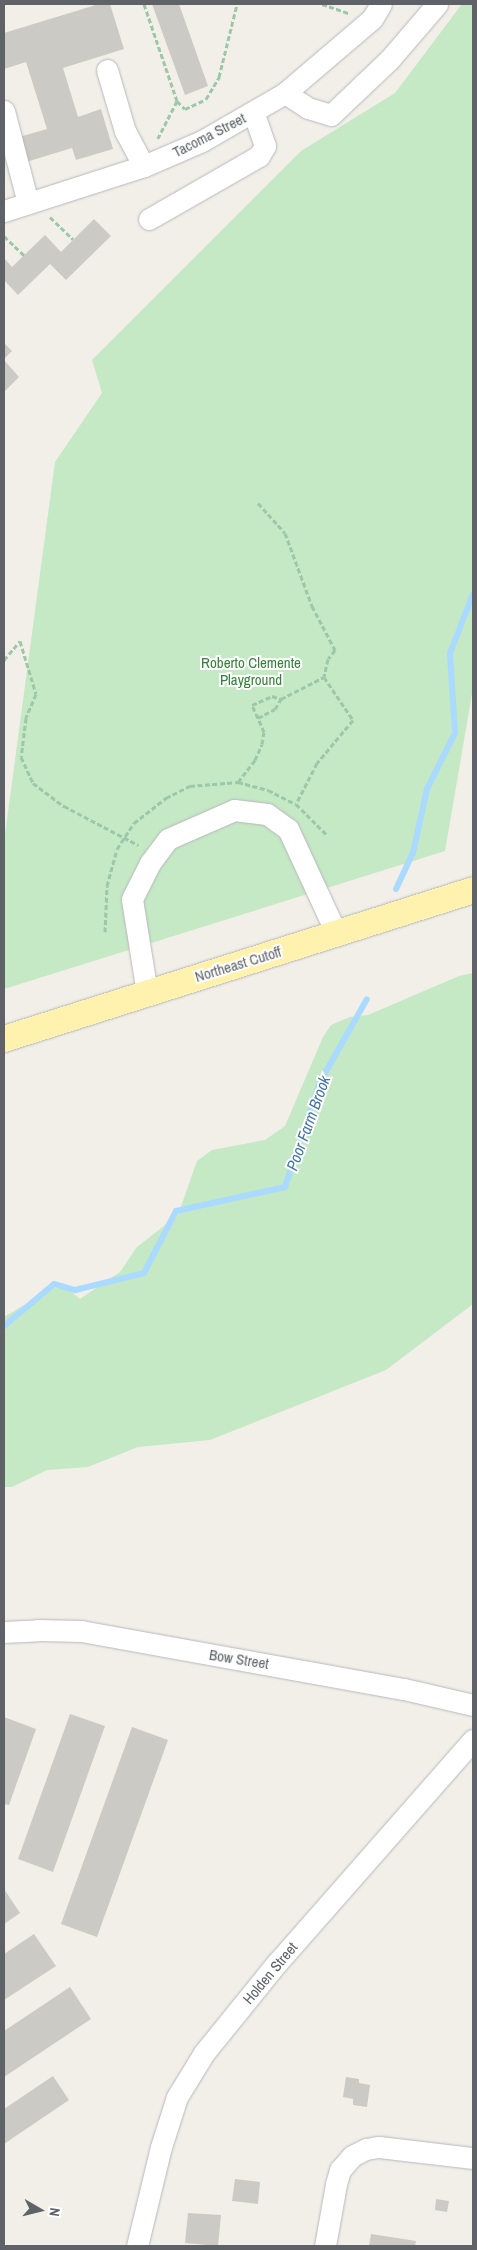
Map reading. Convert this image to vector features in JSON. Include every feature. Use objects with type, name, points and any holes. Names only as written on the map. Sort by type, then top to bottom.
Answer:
[{"type":"main road","name":"Northeast Cutoff","points":[[4,1039],[473,890]]},
{"type":"street","name":"Tacoma Street","points":[[4,211],[144,166],[202,141],[286,93],[372,19],[381,4]]},
{"type":"street","points":[[286,93],[308,108],[332,115],[389,60],[437,4]]},
{"type":"street","points":[[107,70],[125,131],[144,166]]},
{"type":"street","points":[[4,111],[28,203]]},
{"type":"street","points":[[150,219],[259,156],[265,146],[252,112]]},
{"type":"street","points":[[147,992],[132,899],[156,855],[168,839],[234,810],[266,814],[288,829],[336,933]]},
{"type":"street","name":"Bow Street","points":[[4,1632],[38,1630],[82,1631],[404,1689],[473,1705]]},
{"type":"street","name":"Holden Street","points":[[137,2246],[161,2147],[177,2097],[204,2053],[277,1964],[473,1740]]},
{"type":"street","points":[[325,2246],[340,2170],[352,2156],[366,2149],[379,2147],[473,2158]]},
{"type":"path","points":[[144,4],[177,101],[186,109],[206,99],[219,77],[237,4]]},
{"type":"path","points":[[322,4],[351,14]]},
{"type":"path","points":[[157,139],[177,101]]},
{"type":"path","points":[[49,216],[73,239]]},
{"type":"path","points":[[4,236],[24,255]]},
{"type":"path","points":[[258,503],[285,533],[312,606],[335,650],[328,659],[324,676],[353,720],[317,763],[296,804]]},
{"type":"path","points":[[4,660],[20,642],[36,694],[26,718],[21,757],[33,783],[64,806],[156,855]]},
{"type":"path","points":[[258,718],[275,709],[281,699],[324,676]]},
{"type":"path","points":[[238,782],[255,760],[262,744],[264,732],[252,706],[272,696],[281,699]]},
{"type":"green space","name":"Roberto Clemente Playground","points":[[462,4],[473,4],[473,688],[445,851],[4,989],[4,842],[55,462],[102,393],[92,360],[301,151],[395,93]]},
{"type":"green space","points":[[473,973],[473,1304],[386,1370],[210,1440],[138,1447],[88,1467],[47,1470],[12,1487],[4,1487],[4,1317],[53,1288],[68,1289],[80,1299],[120,1272],[137,1247],[178,1215],[197,1161],[212,1150],[265,1140],[285,1126],[323,1037],[331,1025],[350,1017],[368,1015],[459,976]]},
{"type":"building","points":[[99,4],[110,4],[124,49],[63,68],[78,117],[101,109],[113,149],[76,160],[72,148],[26,162],[19,137],[47,129],[26,62],[4,69],[4,33]]},
{"type":"building","points":[[152,4],[179,4],[208,86],[185,95]]},
{"type":"building","points":[[94,219],[111,236],[66,280],[50,264],[18,295],[4,280],[4,258],[12,267],[45,235],[61,252]]},
{"type":"building","points":[[4,343],[12,351],[4,359]]},
{"type":"building","points":[[4,360],[19,377],[4,392]]},
{"type":"building","points":[[70,1714],[105,1726],[53,1872],[18,1859]]},
{"type":"building","points":[[4,1717],[36,1729],[9,1805],[4,1804]]},
{"type":"building","points":[[132,1727],[168,1740],[97,1937],[61,1924]]},
{"type":"building","points":[[4,1889],[20,1913],[4,1924]]},
{"type":"building","points":[[34,1934],[56,1966],[4,2000],[4,1954]]},
{"type":"building","points":[[70,1987],[91,2019],[4,2077],[4,2031]]},
{"type":"building","points":[[53,2076],[69,2100],[4,2144],[4,2109]]},
{"type":"building","points":[[346,2077],[359,2079],[359,2083],[370,2085],[367,2107],[353,2105],[353,2099],[343,2097]]},
{"type":"building","points":[[235,2179],[260,2182],[258,2204],[232,2201]]},
{"type":"building","points":[[436,2199],[449,2201],[447,2212],[435,2210]]},
{"type":"building","points":[[188,2213],[221,2215],[218,2246],[185,2243]]},
{"type":"building","points":[[371,2234],[416,2241],[415,2246],[369,2246]]},
{"type":"waterway","name":"Poor Farm Brook","points":[[396,889],[413,853],[427,789],[455,733],[450,653],[473,594]]},
{"type":"waterway","name":"Poor Farm Brook","points":[[4,1326],[54,1284],[75,1290],[144,1273],[176,1211],[285,1187],[320,1082],[367,999]]}]
